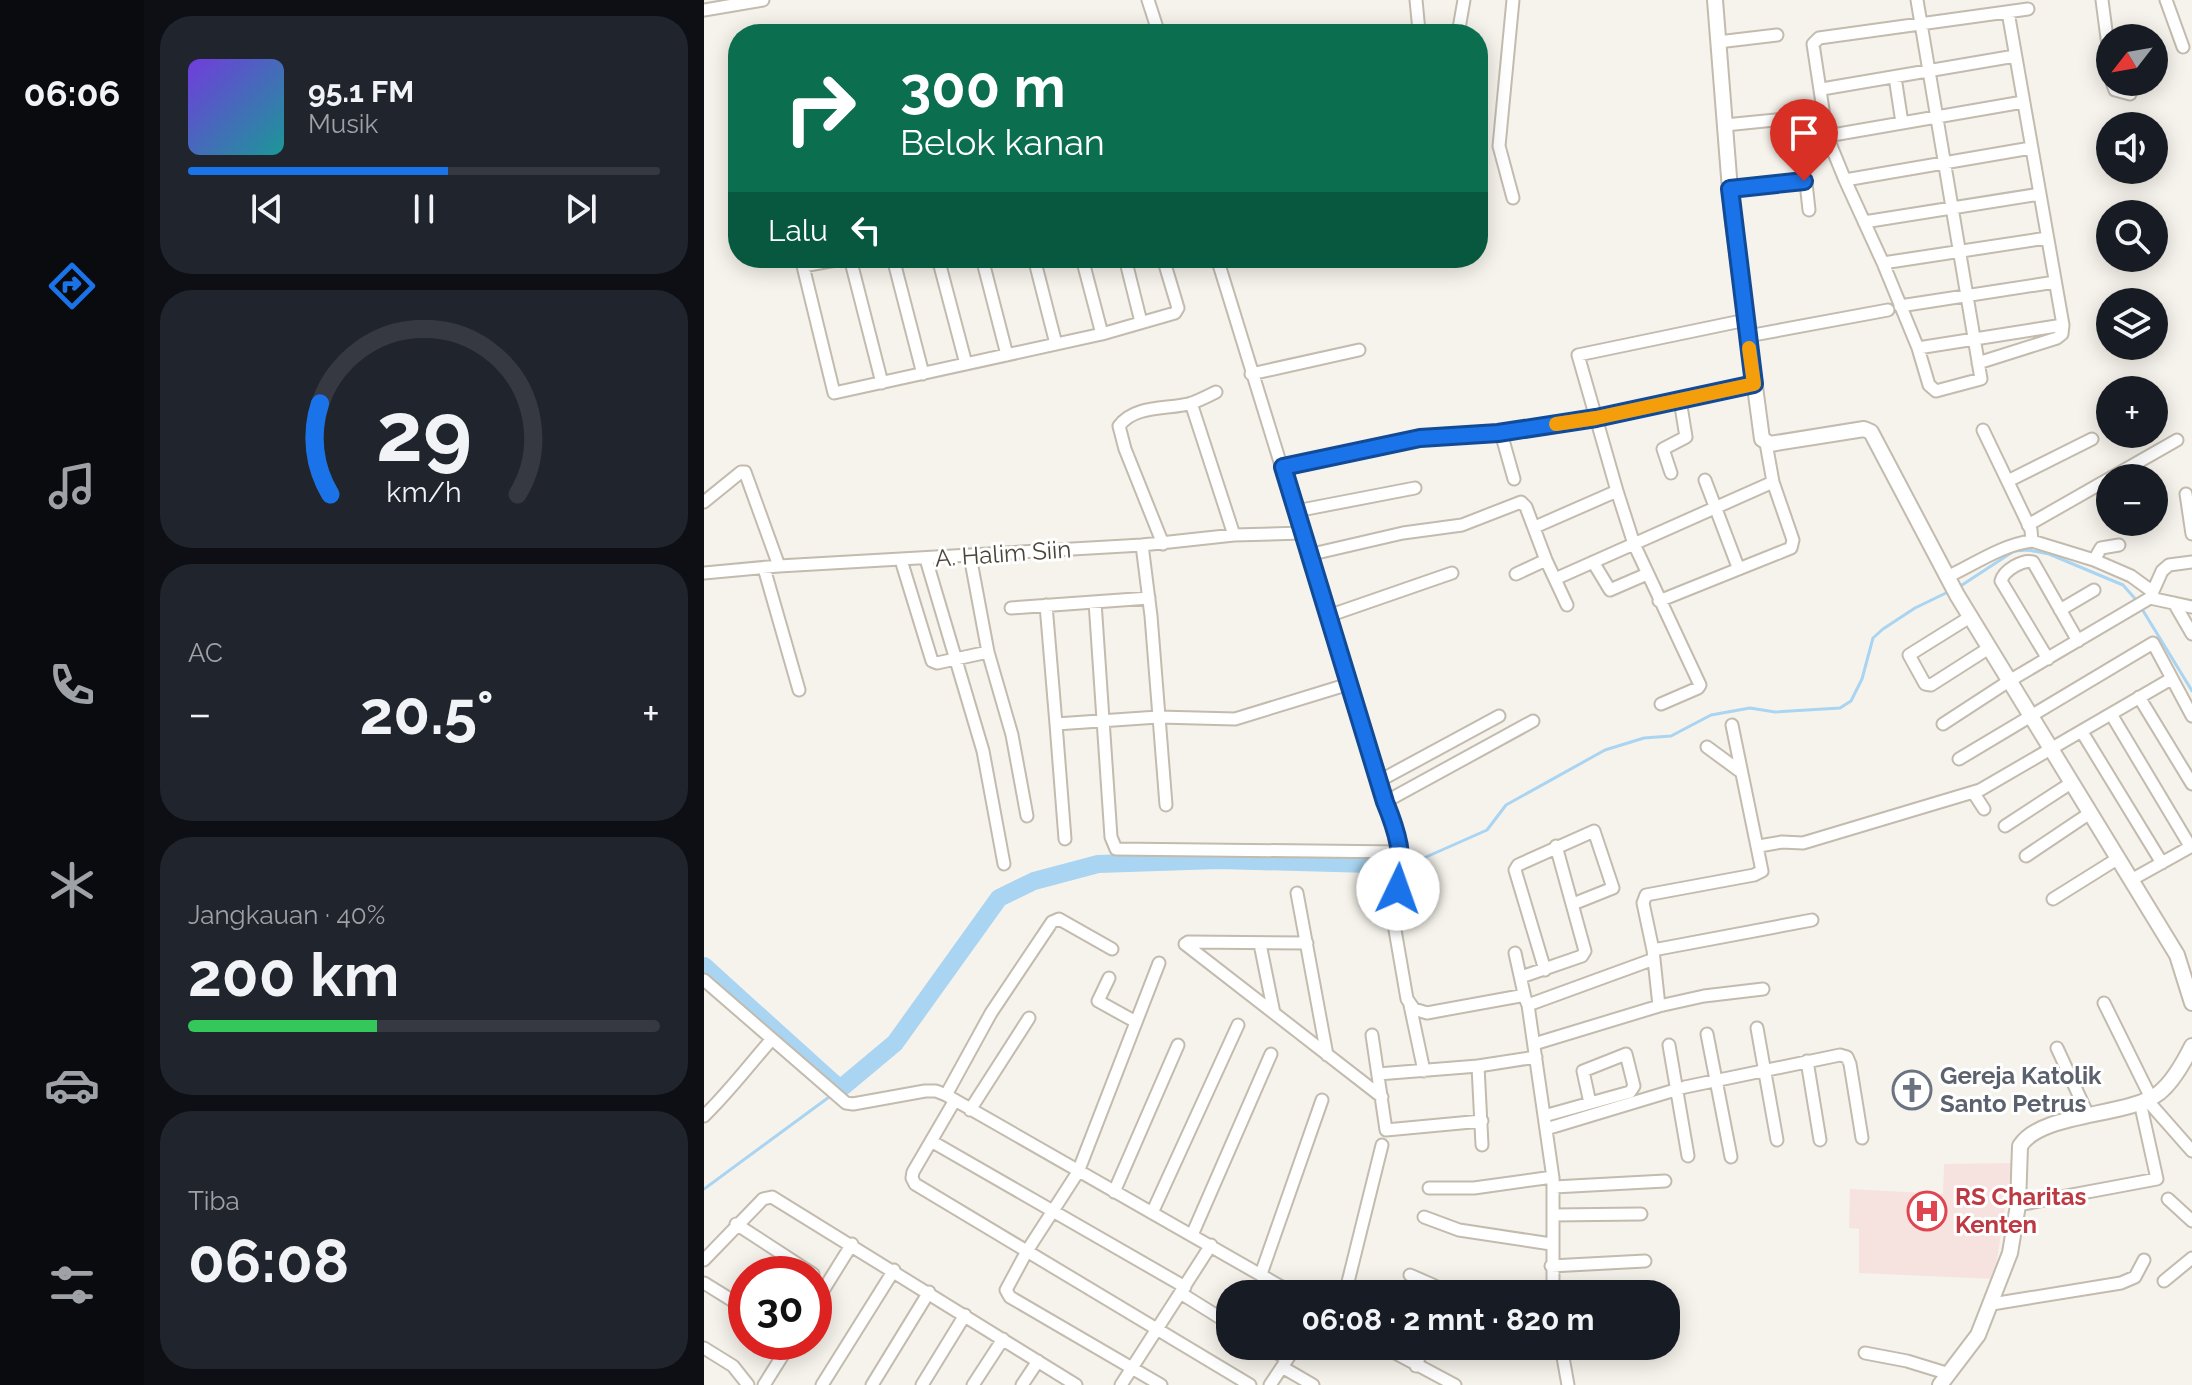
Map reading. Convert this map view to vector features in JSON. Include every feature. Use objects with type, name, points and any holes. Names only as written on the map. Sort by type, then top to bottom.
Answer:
[{"type":"street","points":[[704,10],[763,0]]},
{"type":"street","points":[[1148,0],[1156,24]]},
{"type":"street","points":[[1416,0],[1418,24]]},
{"type":"street","points":[[1460,24],[1464,0]]},
{"type":"street","points":[[1513,0],[1499,146],[1513,198]]},
{"type":"street","points":[[1659,601],[1738,567],[1786,552],[1793,545],[1773,482],[1766,443],[1760,436],[1730,189],[1715,0]]},
{"type":"street","points":[[1917,0],[1921,26],[1929,71],[1936,117],[1952,208],[1966,295],[1981,379],[1936,391],[1929,385],[1918,348],[1894,308],[1883,263],[1827,136],[1813,44],[1816,40],[1921,26],[2028,9]]},
{"type":"street","points":[[2102,0],[2105,24]]},
{"type":"street","points":[[2166,0],[2183,47]]},
{"type":"street","points":[[1978,363],[2057,338],[2062,334],[2063,325],[2008,12]]},
{"type":"street","points":[[1718,42],[1777,35]]},
{"type":"street","points":[[1822,89],[2015,56]]},
{"type":"street","points":[[1895,77],[1902,123]]},
{"type":"street","points":[[1827,136],[2023,102]]},
{"type":"street","points":[[1725,125],[1814,116]]},
{"type":"street","points":[[1845,180],[2031,148]]},
{"type":"street","points":[[1730,189],[1802,181],[1806,183],[1809,210]]},
{"type":"street","points":[[1864,222],[2040,194]]},
{"type":"street","points":[[1883,263],[2047,238]]},
{"type":"street","points":[[803,268],[834,393],[1102,334],[1177,311],[1166,268]]},
{"type":"street","points":[[852,268],[882,383]]},
{"type":"street","points":[[896,268],[923,374]]},
{"type":"street","points":[[941,268],[966,364]]},
{"type":"street","points":[[985,268],[1007,355]]},
{"type":"street","points":[[1037,268],[1056,344]]},
{"type":"street","points":[[1085,268],[1102,334]]},
{"type":"street","points":[[1128,268],[1141,322]]},
{"type":"street","points":[[1220,268],[1397,833],[1401,875],[1395,899],[1394,924],[1406,996],[1424,1071]]},
{"type":"street","points":[[1748,336],[1966,295],[2055,282]]},
{"type":"street","points":[[1661,704],[1700,685],[1634,544],[1578,357],[1580,354],[1746,320]]},
{"type":"street","points":[[1918,348],[2063,325]]},
{"type":"street","points":[[1251,374],[1359,350]]},
{"type":"street","points":[[1283,467],[1420,438],[1501,433],[1596,418],[1754,384]]},
{"type":"street","points":[[1163,544],[1125,449],[1119,426],[1139,412],[1191,403],[1216,392]]},
{"type":"street","points":[[1671,473],[1663,448],[1686,437],[1680,400]]},
{"type":"street","points":[[1191,403],[1234,535]]},
{"type":"street","points":[[1766,443],[1864,429],[1871,432],[1957,595],[2180,962],[2192,1003]]},
{"type":"street","points":[[1983,430],[2028,525],[2027,549],[2078,641]]},
{"type":"street","points":[[1501,433],[1514,479]]},
{"type":"street","points":[[2008,481],[2092,439]]},
{"type":"street","points":[[2028,525],[2177,440]]},
{"type":"street","points":[[704,502],[745,472],[779,566]]},
{"type":"street","points":[[1705,480],[1738,567]]},
{"type":"street","points":[[1555,579],[1773,482]]},
{"type":"street","points":[[1296,511],[1415,488]]},
{"type":"street","points":[[1535,527],[1617,491]]},
{"type":"street","points":[[2186,494],[2192,534]]},
{"type":"street","points":[[1308,555],[1403,533],[1462,525],[1521,502],[1525,504],[1567,605]]},
{"type":"street","name":"A. Halim Siin","points":[[704,573],[1163,544],[1234,535],[1302,533]]},
{"type":"street","points":[[1142,545],[1166,805]]},
{"type":"street","points":[[2094,560],[2101,548],[2119,545]]},
{"type":"street","points":[[1948,578],[2001,549],[2027,549],[2094,560],[2131,576],[2150,597],[2192,607]]},
{"type":"street","points":[[2027,549],[2003,574],[2001,581],[2048,659]]},
{"type":"street","points":[[970,556],[988,652],[1012,735],[1027,816]]},
{"type":"street","points":[[926,559],[983,751],[1004,864]]},
{"type":"street","points":[[901,560],[932,661],[988,652]]},
{"type":"street","points":[[1516,574],[1546,560]]},
{"type":"street","points":[[1593,562],[1610,590],[1647,574]]},
{"type":"street","points":[[1943,724],[2150,597],[2162,571],[2169,565],[2192,562]]},
{"type":"street","points":[[764,568],[799,690]]},
{"type":"street","points":[[1328,616],[1452,573]]},
{"type":"street","points":[[2060,610],[2094,590]]},
{"type":"street","points":[[1011,608],[1149,598]]},
{"type":"street","points":[[1095,602],[1111,837],[1116,849],[1401,852]]},
{"type":"street","points":[[2174,603],[2192,634]]},
{"type":"street","points":[[1046,605],[1065,839]]},
{"type":"street","points":[[1970,617],[1909,656],[1927,686],[1989,648]]},
{"type":"street","points":[[1959,759],[2153,643],[2192,716]]},
{"type":"street","points":[[1759,846],[1800,843],[1973,792],[2171,679]]},
{"type":"street","points":[[1056,724],[1158,717],[1235,719],[1349,684]]},
{"type":"street","points":[[2139,697],[2192,784]]},
{"type":"street","points":[[2111,714],[2191,846],[2131,880]]},
{"type":"street","points":[[1379,781],[1499,716]]},
{"type":"street","points":[[1385,802],[1533,721]]},
{"type":"street","points":[[1659,1006],[1654,954],[1643,903],[1646,895],[1760,874],[1763,868],[1732,725]]},
{"type":"street","points":[[2082,732],[2162,863]]},
{"type":"street","points":[[1707,747],[1741,772]]},
{"type":"street","points":[[2005,826],[2071,783]]},
{"type":"street","points":[[1973,792],[1984,809]]},
{"type":"street","points":[[2026,856],[2090,813]]},
{"type":"street","points":[[1545,970],[1515,870],[1518,865],[1556,846],[1594,831],[1612,889],[1573,904]]},
{"type":"street","points":[[1521,977],[1584,954],[1585,946],[1556,846]]},
{"type":"street","points":[[2053,899],[2117,859]]},
{"type":"street","points":[[1297,893],[1327,1055]]},
{"type":"street","points":[[1112,949],[1059,919],[1052,922],[991,1013],[931,1141],[912,1174],[913,1182],[1250,1385]]},
{"type":"street","points":[[1410,1005],[1427,1013],[1468,1004],[1526,1001],[1654,954],[1812,920]]},
{"type":"street","points":[[1307,943],[1185,944],[1382,1097]]},
{"type":"street","points":[[1260,944],[1274,1013]]},
{"type":"street","points":[[1515,953],[1535,1050],[1553,1182],[1552,1280]]},
{"type":"street","points":[[1159,963],[1078,1172],[1007,1287],[1008,1295],[1161,1385]]},
{"type":"street","points":[[1109,978],[1098,1000],[1136,1022]]},
{"type":"street","points":[[704,980],[839,1099],[853,1104],[936,1091],[1271,1280]]},
{"type":"street","points":[[1378,1074],[1478,1066],[1535,1050],[1659,1006],[1704,996],[1763,989]]},
{"type":"street","points":[[2018,1205],[2157,1179],[2146,1100],[2104,1003]]},
{"type":"street","points":[[970,1110],[1029,1018]]},
{"type":"street","points":[[1152,1213],[1238,1025]]},
{"type":"street","points":[[1757,1028],[1777,1140]]},
{"type":"street","points":[[1707,1034],[1731,1157]]},
{"type":"street","points":[[1372,1035],[1386,1130],[1482,1121]]},
{"type":"street","points":[[704,1116],[772,1039]]},
{"type":"street","points":[[1114,1192],[1178,1045]]},
{"type":"street","points":[[1669,1045],[1688,1156]]},
{"type":"street","points":[[1865,1353],[1907,1361],[1943,1379],[1974,1342],[1992,1304],[2010,1253],[2018,1205],[2020,1146],[2024,1140],[2032,1134],[2088,1115],[2146,1100],[2170,1082],[2192,1046]]},
{"type":"street","points":[[2057,1048],[2088,1115]]},
{"type":"street","points":[[1192,1235],[1271,1054]]},
{"type":"street","points":[[1545,1122],[1590,1103],[1632,1091],[1634,1086],[1626,1054],[1584,1070],[1590,1103]]},
{"type":"street","points":[[1545,1122],[1717,1080],[1840,1055],[1847,1057],[1862,1138]]},
{"type":"street","points":[[1807,1061],[1820,1140]]},
{"type":"street","points":[[1478,1066],[1482,1145]]},
{"type":"street","points":[[1261,1274],[1322,1100]]},
{"type":"street","points":[[2146,1100],[2192,1151]]},
{"type":"street","points":[[931,1141],[1052,1211],[1216,1314]]},
{"type":"street","points":[[1348,1280],[1382,1145]]},
{"type":"street","points":[[1429,1188],[1665,1181]]},
{"type":"street","points":[[704,1260],[736,1224],[770,1196],[894,1270],[1073,1384]]},
{"type":"street","points":[[2168,1199],[2192,1221]]},
{"type":"street","points":[[1553,1215],[1641,1214]]},
{"type":"street","points":[[1424,1217],[1468,1232],[1551,1244]]},
{"type":"street","points":[[736,1224],[786,1256]]},
{"type":"street","points":[[832,1276],[852,1244]]},
{"type":"street","points":[[1121,1385],[1211,1245]]},
{"type":"street","points":[[2164,1281],[2192,1258]]},
{"type":"street","points":[[1992,1304],[2121,1283],[2135,1277],[2144,1260]]},
{"type":"street","points":[[1551,1266],[1645,1261]]},
{"type":"street","points":[[822,1385],[894,1270]]},
{"type":"street","points":[[1410,1275],[1419,1280]]},
{"type":"street","points":[[704,1283],[728,1298]]},
{"type":"street","points":[[872,1385],[929,1292]]},
{"type":"street","points":[[922,1385],[965,1315]]},
{"type":"street","points":[[973,1385],[1003,1339]]},
{"type":"street","points":[[704,1348],[733,1366],[748,1385]]},
{"type":"street","points":[[764,1385],[780,1360]]},
{"type":"street","points":[[1282,1360],[1313,1385]]},
{"type":"street","points":[[1270,1385],[1287,1360]]},
{"type":"street","points":[[1406,1360],[1455,1385]]},
{"type":"street","points":[[1416,1366],[1418,1360]]},
{"type":"street","points":[[1564,1360],[1568,1385]]},
{"type":"street","points":[[1022,1385],[1038,1361]]},
{"type":"shaded area","name":"RS Charitas Kenten","points":[[2012,1163],[1994,1279],[1859,1273],[1859,1229],[1849,1228],[1850,1189],[1943,1194],[1944,1164]]},
{"type":"waterway","points":[[1959,587],[2014,551],[2028,550],[2049,554],[2123,585],[2138,602]]},
{"type":"waterway","points":[[1408,865],[1487,830],[1506,805],[1605,750],[1644,738],[1671,736],[1711,715],[1750,708],[1775,712],[1840,708],[1851,701],[1862,679],[1873,638],[1915,608],[1948,592]]},
{"type":"waterway","points":[[2142,609],[2192,691]]},
{"type":"waterway","points":[[704,966],[840,1089],[895,1043],[999,898],[1034,881],[1098,864],[1219,860],[1408,865]]},
{"type":"waterway","points":[[704,1189],[840,1089]]},
{"type":"slow traffic","points":[[1556,424],[1754,384],[1749,348]]},
{"type":"place","name":"Gereja Katolik Santo Petrus","points":[[1912,1090]]},
{"type":"place","name":"RS Charitas Kenten","points":[[1927,1211]]},
{"type":"route","points":[[1398,889],[1400,844],[1283,467],[1420,438],[1498,433],[1596,418],[1754,384],[1730,189],[1804,181]]}]
